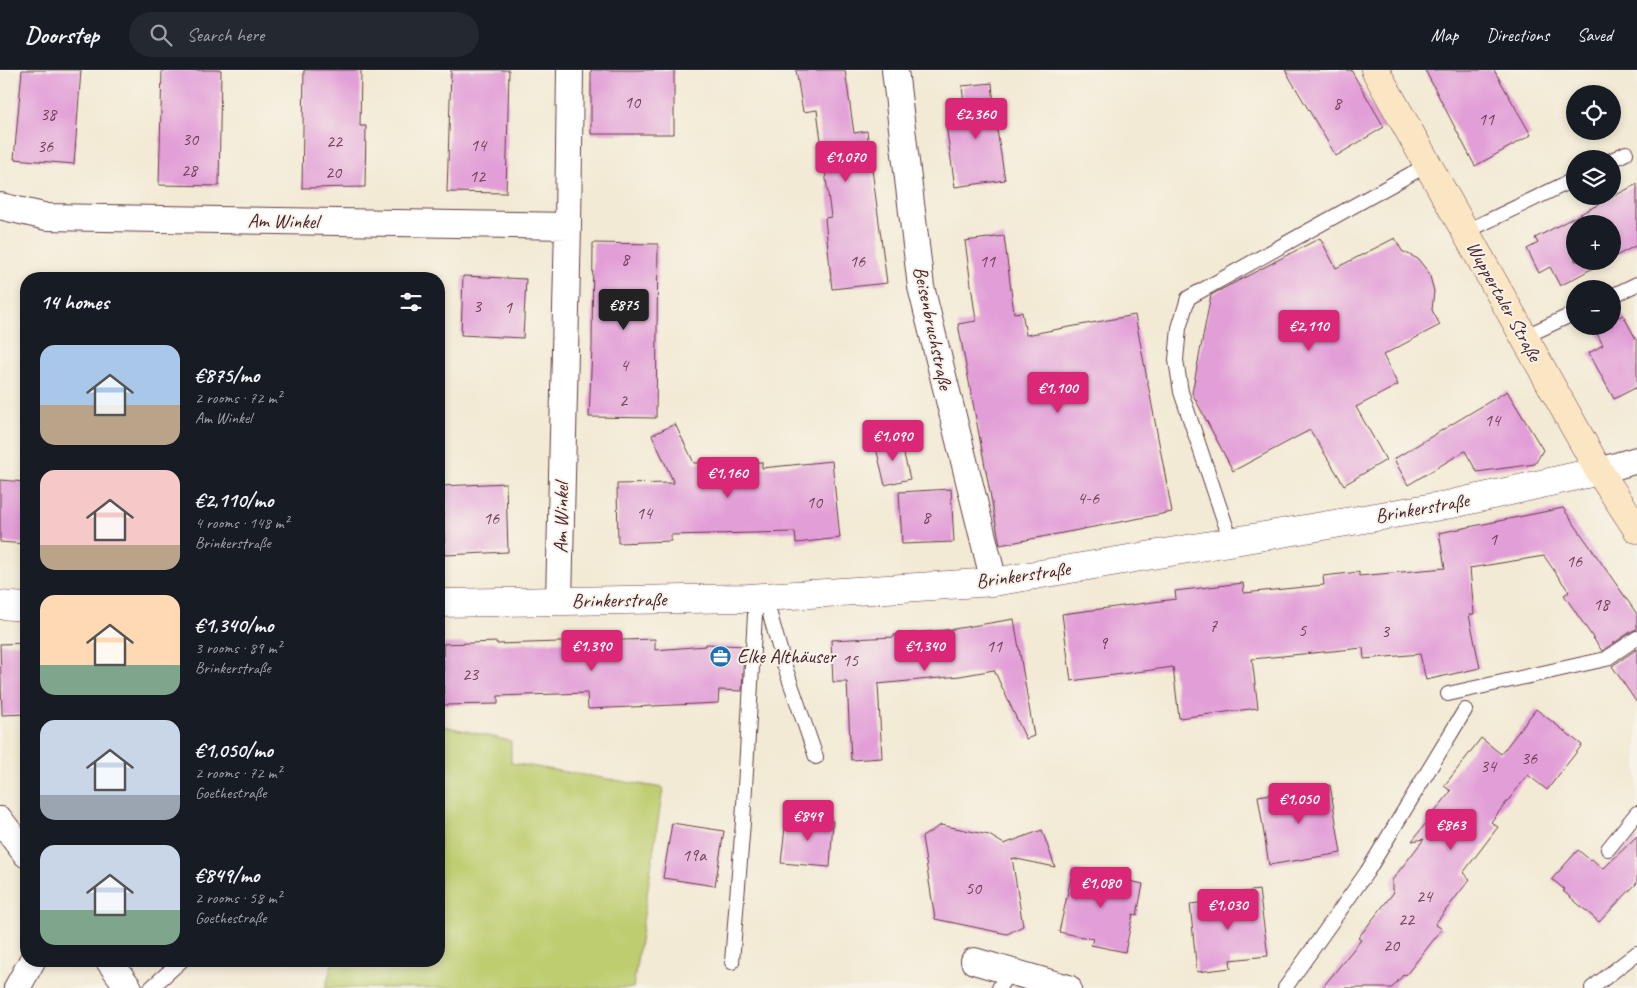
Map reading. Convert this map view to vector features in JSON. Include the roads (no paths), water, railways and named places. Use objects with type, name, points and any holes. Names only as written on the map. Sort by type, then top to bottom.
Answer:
[{"type":"main road","name":"Wuppertaler Straße","points":[[1375,70],[1599,471],[1637,529]]},
{"type":"street","name":"Am Winkel","points":[[559,601],[570,70]]},
{"type":"street","name":"Beisenbruchstraße","points":[[895,70],[921,287],[994,582]]},
{"type":"street","name":"Am Winkel","points":[[0,206],[46,217],[568,226]]},
{"type":"street","points":[[1599,471],[1637,460]]},
{"type":"street","name":"Brinkerstraße","points":[[445,604],[761,597],[994,582],[1452,504],[1599,471]]},
{"type":"street","points":[[0,605],[20,607]]},
{"type":"street","points":[[0,820],[20,846]]},
{"type":"street","points":[[974,962],[1004,980],[1068,988]]},
{"type":"street","points":[[17,988],[29,967]]},
{"type":"street","points":[[113,967],[129,988]]},
{"type":"lane","points":[[1621,156],[1626,153]]},
{"type":"lane","points":[[1231,541],[1181,392],[1176,360],[1179,328],[1188,298],[1427,165]]},
{"type":"lane","points":[[1465,232],[1566,182]]},
{"type":"lane","points":[[1621,292],[1637,284]]},
{"type":"lane","points":[[1524,337],[1566,317]]},
{"type":"lane","points":[[761,597],[816,757]]},
{"type":"lane","points":[[732,962],[761,597]]},
{"type":"lane","points":[[1448,694],[1606,659],[1637,638]]},
{"type":"lane","points":[[1286,988],[1367,872],[1466,710]]},
{"type":"lane","points":[[1608,849],[1637,813]]},
{"type":"lane","points":[[1592,988],[1637,953]]},
{"type":"lane","points":[[151,988],[174,967]]},
{"type":"place","name":"Elke Althäuser","points":[[721,656]]}]
